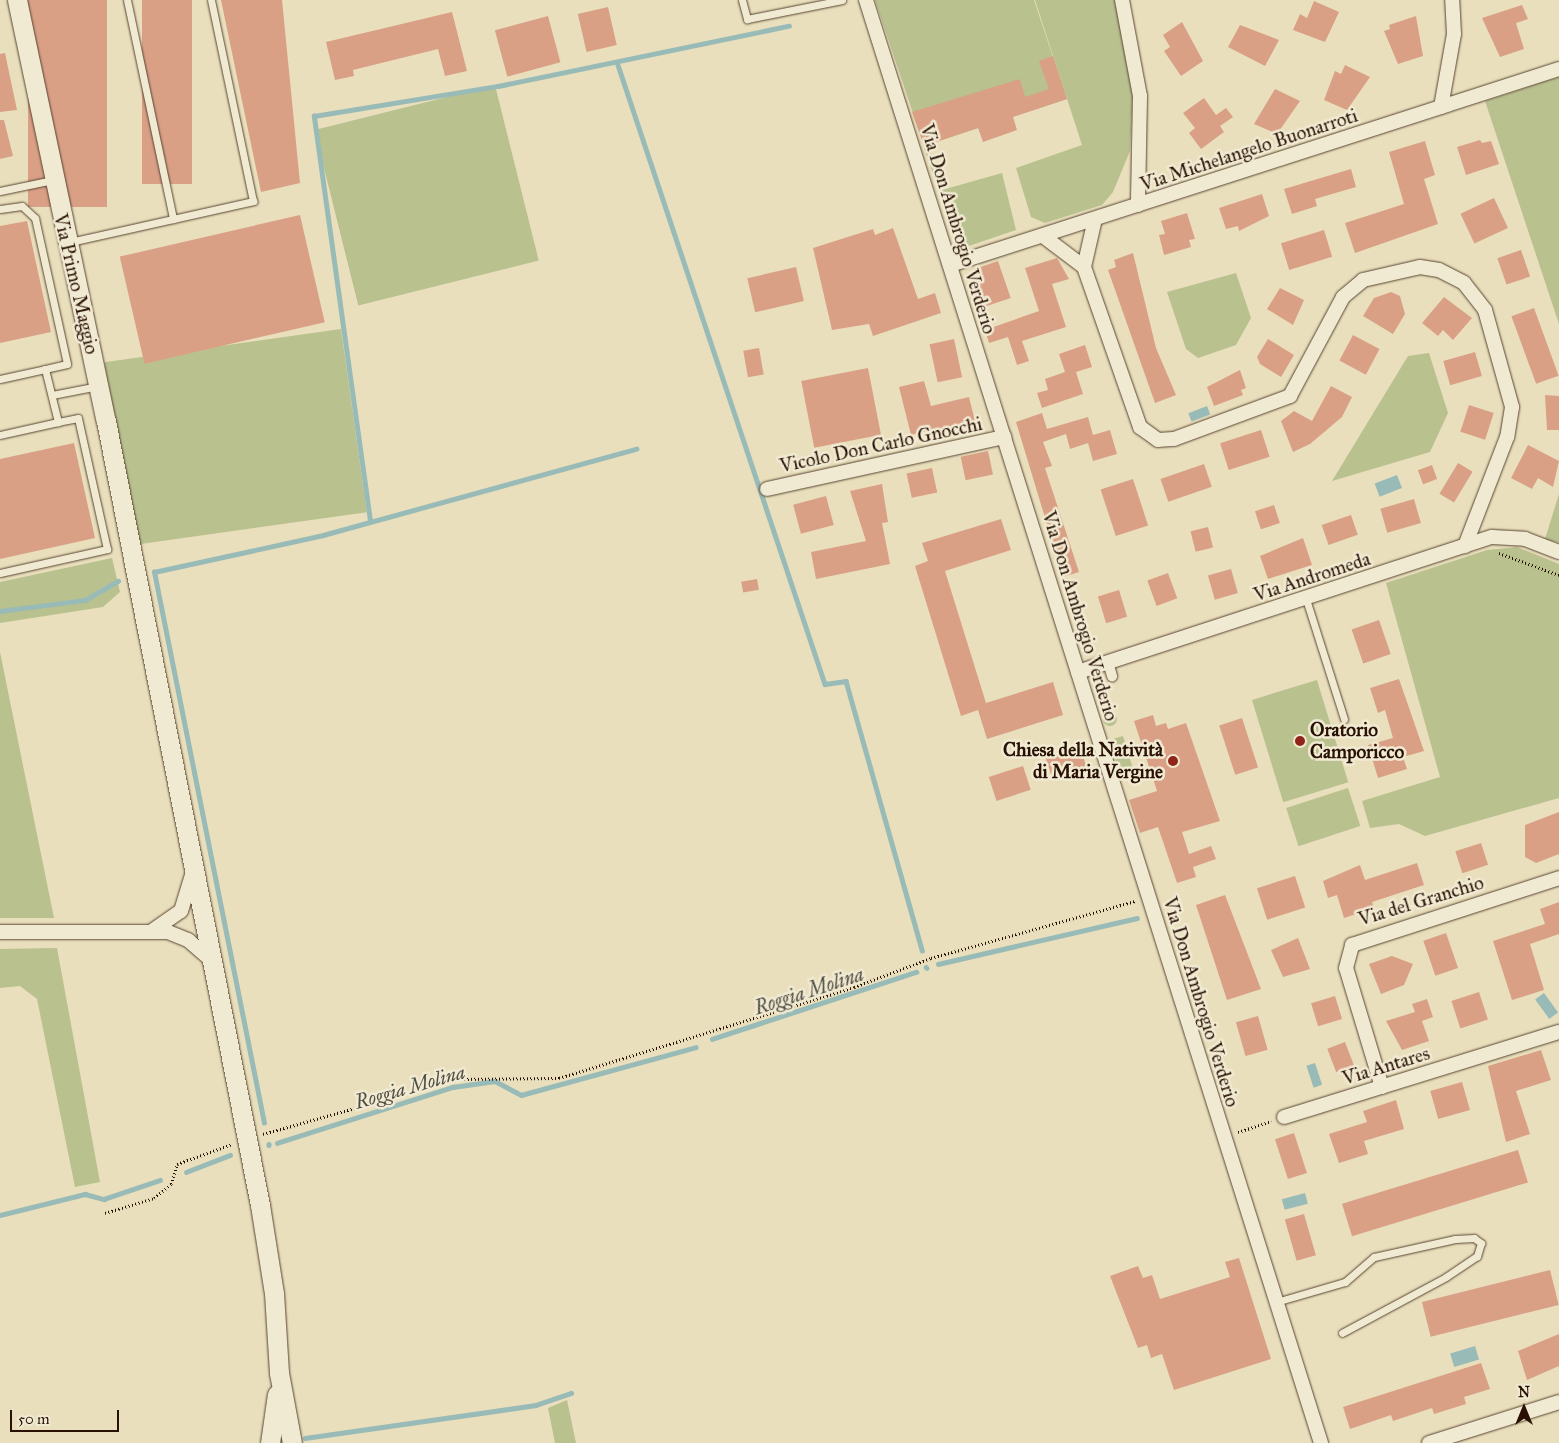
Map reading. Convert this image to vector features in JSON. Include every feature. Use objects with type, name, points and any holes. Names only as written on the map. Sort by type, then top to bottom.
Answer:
[{"type":"main road","name":"Via Primo Maggio","points":[[17,0],[66,242],[98,386],[271,1269],[279,1373]]},
{"type":"main road","points":[[270,1443],[279,1373]]},
{"type":"main road","points":[[279,1373],[292,1443]]},
{"type":"street","name":"Via Don Ambrogio Verderio","points":[[866,0],[1320,1443]]},
{"type":"street","points":[[1122,0],[1140,96],[1138,205]]},
{"type":"street","points":[[1442,107],[1454,34],[1452,0]]},
{"type":"street","name":"Via Michelangelo Buonarroti","points":[[950,265],[1559,69]]},
{"type":"street","points":[[1095,219],[1084,267],[1140,427],[1153,439],[1167,441],[1290,396],[1343,297],[1363,280],[1424,267],[1464,283],[1485,310],[1512,407],[1507,437],[1465,546]]},
{"type":"street","points":[[1043,236],[1084,267]]},
{"type":"street","name":"Vicolo Don Carlo Gnocchi","points":[[767,489],[1004,437]]},
{"type":"street","name":"Via Andromeda","points":[[1078,672],[1487,538],[1518,537],[1559,552]]},
{"type":"street","points":[[1108,662],[1112,676]]},
{"type":"street","points":[[151,932],[181,911],[193,873]]},
{"type":"street","name":"Via del Granchio","points":[[1382,1087],[1346,968],[1352,944],[1559,878]]},
{"type":"street","points":[[0,932],[151,932],[188,940],[210,960]]},
{"type":"street","name":"Via Antares","points":[[1284,1117],[1559,1032]]},
{"type":"street","points":[[1429,1443],[1559,1402]]},
{"type":"lane","points":[[127,0],[173,219]]},
{"type":"lane","points":[[66,242],[253,200],[211,0]]},
{"type":"lane","points":[[742,0],[747,19],[842,0]]},
{"type":"lane","points":[[0,191],[53,180]]},
{"type":"lane","points":[[0,209],[22,206],[34,216],[67,364],[0,379]]},
{"type":"lane","points":[[45,369],[58,422]]},
{"type":"lane","points":[[52,395],[98,386]]},
{"type":"lane","points":[[0,435],[78,418],[107,549],[0,573]]},
{"type":"lane","points":[[1306,598],[1344,719]]},
{"type":"lane","points":[[1276,1302],[1345,1282],[1374,1256],[1454,1239],[1474,1238],[1481,1243],[1476,1256],[1446,1277],[1342,1333]]},
{"type":"path","points":[[1487,538],[1498,552],[1559,576]]},
{"type":"path","points":[[104,1213],[154,1198],[171,1184],[177,1164],[246,1139],[457,1079],[559,1078],[854,987],[931,958],[1149,897]]},
{"type":"path","points":[[1224,1136],[1284,1117]]},
{"type":"green space","points":[[875,0],[1034,0],[1067,99],[924,146]]},
{"type":"green space","points":[[1035,0],[1117,0],[1133,88],[1130,151],[1113,192],[1102,205],[1045,223],[1031,217],[1016,168],[1082,145]]},
{"type":"green space","points":[[1559,77],[1559,324],[1485,101]]},
{"type":"green space","points":[[495,85],[539,261],[358,306],[315,130]]},
{"type":"green space","points":[[929,146],[942,190],[1002,173],[1016,230],[969,246],[957,243],[924,148]]},
{"type":"green space","points":[[1236,273],[1251,318],[1236,345],[1198,358],[1186,349],[1167,292]]},
{"type":"green space","points":[[341,329],[367,512],[130,545],[104,362]]},
{"type":"green space","points":[[1429,353],[1448,413],[1430,452],[1332,481],[1408,356]]},
{"type":"green space","points":[[1559,494],[1559,543],[1545,539]]},
{"type":"green space","points":[[1517,547],[1559,564],[1559,798],[1425,836],[1399,824],[1370,828],[1362,801],[1440,777],[1386,583],[1487,550]]},
{"type":"green space","points":[[112,558],[120,592],[103,607],[0,623],[0,582]]},
{"type":"green space","points":[[0,652],[54,918],[0,918]]},
{"type":"green space","name":"Oratorio Camporicco","points":[[1317,680],[1348,782],[1283,802],[1252,700]]},
{"type":"green space","points":[[1107,712],[1113,712],[1117,719],[1113,726],[1107,726],[1103,722],[1103,716]]},
{"type":"green space","points":[[1123,736],[1134,771],[1120,775],[1110,740]]},
{"type":"green space","name":"Oratorio Camporicco","points":[[1348,788],[1360,826],[1299,846],[1286,808]]},
{"type":"green space","points":[[57,948],[100,1182],[75,1187],[37,999],[20,986],[0,988],[0,949]]},
{"type":"green space","points":[[567,1400],[576,1443],[555,1443],[548,1408]]},
{"type":"water","points":[[1207,406],[1210,414],[1192,422],[1188,413]]},
{"type":"water","points":[[1397,475],[1402,488],[1380,497],[1375,484]]},
{"type":"water","points":[[1544,993],[1558,1012],[1549,1019],[1535,999]]},
{"type":"water","points":[[1315,1063],[1322,1085],[1314,1088],[1306,1066]]},
{"type":"water","points":[[1305,1193],[1308,1204],[1285,1210],[1282,1199]]},
{"type":"water","points":[[1475,1346],[1479,1359],[1454,1367],[1450,1354]]},
{"type":"building","points":[[28,0],[107,0],[107,207],[28,207]]},
{"type":"building","points":[[142,0],[192,0],[192,184],[142,184]]},
{"type":"building","points":[[221,0],[282,0],[300,183],[261,192]]},
{"type":"building","points":[[1314,1],[1339,12],[1325,42],[1293,30],[1300,14],[1307,18]]},
{"type":"building","points":[[1522,5],[1528,19],[1516,23],[1524,49],[1500,57],[1482,18]]},
{"type":"building","points":[[608,7],[617,45],[587,52],[578,14]]},
{"type":"building","points":[[452,12],[467,71],[445,76],[438,49],[353,70],[354,76],[335,80],[326,42]]},
{"type":"building","points":[[548,16],[560,62],[507,77],[495,30]]},
{"type":"building","points":[[1416,16],[1423,56],[1398,64],[1384,31],[1390,29],[1389,25]]},
{"type":"building","points":[[1182,22],[1203,61],[1181,76],[1164,51],[1170,47],[1163,35]]},
{"type":"building","points":[[1240,25],[1279,40],[1265,66],[1228,47]]},
{"type":"building","points":[[5,53],[17,110],[0,112],[0,54]]},
{"type":"building","points":[[1053,56],[1067,99],[1013,117],[1017,130],[983,142],[978,128],[924,146],[912,112],[1020,79],[1025,97],[1049,89],[1039,61]]},
{"type":"building","points":[[1345,65],[1370,77],[1347,110],[1324,100],[1335,71],[1341,74]]},
{"type":"building","points":[[1275,89],[1300,101],[1277,134],[1254,124]]},
{"type":"building","points":[[1204,98],[1216,115],[1226,108],[1233,117],[1220,126],[1224,132],[1201,149],[1189,133],[1195,128],[1183,113]]},
{"type":"building","points":[[0,120],[4,120],[13,156],[0,159]]},
{"type":"building","points":[[1480,140],[1482,143],[1491,141],[1499,164],[1466,175],[1457,147]]},
{"type":"building","points":[[1425,141],[1435,175],[1424,179],[1438,224],[1355,253],[1345,223],[1404,204],[1389,152]]},
{"type":"building","points":[[1351,169],[1356,187],[1315,199],[1317,206],[1292,214],[1284,189]]},
{"type":"building","points":[[1262,194],[1269,216],[1239,231],[1238,226],[1226,229],[1219,208]]},
{"type":"building","points":[[1494,198],[1508,228],[1474,244],[1460,214]]},
{"type":"building","points":[[1187,213],[1195,239],[1189,240],[1191,247],[1164,255],[1159,235],[1165,234],[1161,221]]},
{"type":"building","points":[[300,215],[325,322],[144,364],[120,257]]},
{"type":"building","points":[[27,221],[51,332],[0,343],[0,226]]},
{"type":"building","points":[[893,228],[918,299],[935,293],[941,313],[873,336],[869,324],[832,330],[813,248],[873,229],[875,235]]},
{"type":"building","points":[[1324,230],[1332,257],[1289,270],[1281,243]]},
{"type":"building","points":[[1521,250],[1530,276],[1506,285],[1497,258]]},
{"type":"building","points":[[1133,253],[1156,348],[1176,395],[1155,403],[1108,270],[1116,267],[1114,260]]},
{"type":"building","points":[[1057,258],[1069,279],[1052,284],[1066,327],[1022,341],[1029,361],[1017,365],[1008,337],[989,343],[985,330],[1039,311],[1025,268]]},
{"type":"building","points":[[998,261],[1011,298],[986,306],[973,269]]},
{"type":"building","points":[[796,267],[804,301],[755,312],[747,278]]},
{"type":"building","points":[[1280,288],[1304,300],[1293,325],[1267,309]]},
{"type":"building","points":[[1391,292],[1400,296],[1405,314],[1393,334],[1363,316],[1374,298]]},
{"type":"building","points":[[1444,297],[1472,318],[1453,340],[1443,330],[1438,336],[1422,323]]},
{"type":"building","points":[[1534,308],[1559,376],[1536,384],[1511,316]]},
{"type":"building","points":[[1353,335],[1379,349],[1366,375],[1339,361]]},
{"type":"building","points":[[954,339],[962,377],[938,382],[930,344]]},
{"type":"building","points":[[1268,339],[1294,355],[1281,377],[1260,364],[1257,357]]},
{"type":"building","points":[[1085,345],[1092,367],[1076,372],[1083,394],[1042,408],[1037,393],[1048,390],[1045,379],[1065,372],[1059,354]]},
{"type":"building","points":[[759,348],[764,375],[748,377],[743,351]]},
{"type":"building","points":[[1475,352],[1482,376],[1450,385],[1443,361]]},
{"type":"building","points":[[868,368],[881,435],[814,448],[801,381]]},
{"type":"building","points":[[1240,370],[1246,388],[1241,390],[1243,395],[1214,406],[1207,387]]},
{"type":"building","points":[[924,381],[931,406],[969,397],[975,421],[911,435],[899,387]]},
{"type":"building","points":[[1331,386],[1352,397],[1342,417],[1310,444],[1293,452],[1281,421],[1294,411],[1312,421]]},
{"type":"building","points":[[1545,395],[1559,396],[1559,430],[1547,430]]},
{"type":"building","points":[[1469,405],[1494,413],[1485,440],[1460,432]]},
{"type":"building","points":[[1042,413],[1047,429],[1088,417],[1093,435],[1110,430],[1117,454],[1093,461],[1088,443],[1070,449],[1066,434],[1043,442],[1052,466],[1045,468],[1079,572],[1063,577],[1016,422]]},
{"type":"building","points":[[1261,430],[1270,457],[1229,470],[1220,443]]},
{"type":"building","points":[[74,443],[95,538],[0,559],[0,459]]},
{"type":"building","points":[[1528,445],[1559,461],[1553,487],[1538,478],[1532,489],[1511,478]]},
{"type":"building","points":[[988,451],[993,474],[966,480],[961,457]]},
{"type":"building","points":[[1458,463],[1473,472],[1454,503],[1439,494]]},
{"type":"building","points":[[1204,464],[1212,487],[1168,502],[1161,479]]},
{"type":"building","points":[[1432,465],[1437,479],[1423,484],[1418,470]]},
{"type":"building","points":[[932,468],[937,492],[912,498],[907,473]]},
{"type":"building","points":[[1133,479],[1148,526],[1116,536],[1101,490]]},
{"type":"building","points":[[882,484],[888,522],[882,523],[890,564],[816,579],[811,552],[866,541],[850,491]]},
{"type":"building","points":[[826,496],[834,525],[801,534],[793,505]]},
{"type":"building","points":[[1414,499],[1421,523],[1387,533],[1380,509]]},
{"type":"building","points":[[1274,505],[1280,523],[1261,529],[1255,511]]},
{"type":"building","points":[[1351,515],[1358,535],[1329,545],[1322,525]]},
{"type":"building","points":[[1001,519],[1011,550],[945,571],[986,703],[1053,682],[1063,715],[987,739],[978,710],[961,716],[915,566],[928,561],[922,543]]},
{"type":"building","points":[[1208,527],[1213,547],[1196,552],[1191,531]]},
{"type":"building","points":[[1303,538],[1312,565],[1268,579],[1260,556]]},
{"type":"building","points":[[1231,569],[1238,593],[1215,600],[1208,576]]},
{"type":"building","points":[[1168,573],[1177,598],[1157,606],[1147,581]]},
{"type":"building","points":[[757,579],[759,590],[743,593],[741,582]]},
{"type":"building","points":[[1119,590],[1127,617],[1106,623],[1098,596]]},
{"type":"building","points":[[1379,620],[1391,654],[1363,663],[1352,629]]},
{"type":"building","points":[[1399,679],[1424,751],[1403,757],[1407,769],[1378,778],[1368,745],[1393,738],[1385,710],[1378,713],[1370,688]]},
{"type":"building","points":[[1153,715],[1156,726],[1166,723],[1168,729],[1186,723],[1220,821],[1182,832],[1189,854],[1211,846],[1216,859],[1193,867],[1196,877],[1177,883],[1158,827],[1140,833],[1129,800],[1157,791],[1134,721]]},
{"type":"building","points":[[1242,718],[1258,767],[1235,775],[1219,725]]},
{"type":"building","points":[[1080,747],[1087,769],[1053,780],[1046,758]]},
{"type":"building","points":[[1023,766],[1031,790],[996,801],[989,777]]},
{"type":"building","points":[[1559,812],[1559,854],[1536,863],[1525,857],[1525,825]]},
{"type":"building","points":[[1481,843],[1488,865],[1462,873],[1455,851]]},
{"type":"building","points":[[1417,863],[1424,885],[1372,902],[1374,908],[1344,918],[1337,895],[1328,898],[1323,881],[1360,865],[1365,880]]},
{"type":"building","points":[[1295,876],[1305,907],[1267,920],[1257,888]]},
{"type":"building","points":[[1225,895],[1261,989],[1227,1000],[1196,905]]},
{"type":"building","points":[[1559,902],[1559,934],[1530,944],[1544,990],[1512,1000],[1493,941],[1545,924],[1540,909]]},
{"type":"building","points":[[1446,933],[1458,968],[1435,976],[1423,941]]},
{"type":"building","points":[[1298,938],[1310,969],[1283,977],[1271,950]]},
{"type":"building","points":[[1392,956],[1413,964],[1404,985],[1381,994],[1369,964]]},
{"type":"building","points":[[1479,992],[1488,1020],[1460,1029],[1451,1001]]},
{"type":"building","points":[[1335,996],[1342,1019],[1318,1026],[1311,1003]]},
{"type":"building","points":[[1427,999],[1433,1017],[1422,1021],[1429,1041],[1402,1050],[1386,1021],[1415,1012],[1412,1004]]},
{"type":"building","points":[[1258,1016],[1268,1050],[1246,1056],[1236,1022]]},
{"type":"building","points":[[1345,1042],[1354,1065],[1336,1072],[1327,1049]]},
{"type":"building","points":[[1541,1050],[1551,1080],[1516,1091],[1530,1134],[1506,1142],[1488,1066]]},
{"type":"building","points":[[1462,1082],[1470,1110],[1438,1119],[1430,1091]]},
{"type":"building","points":[[1396,1100],[1404,1129],[1364,1141],[1368,1154],[1339,1163],[1329,1134],[1367,1122],[1363,1111]]},
{"type":"building","points":[[1294,1133],[1307,1173],[1288,1179],[1275,1139]]},
{"type":"building","points":[[1518,1150],[1528,1183],[1352,1236],[1342,1204]]},
{"type":"building","points":[[1304,1214],[1316,1255],[1297,1261],[1285,1220]]},
{"type":"building","points":[[1239,1258],[1271,1359],[1174,1390],[1162,1354],[1151,1358],[1147,1345],[1138,1348],[1110,1276],[1138,1266],[1143,1278],[1152,1275],[1160,1299],[1230,1277],[1225,1262]]},
{"type":"building","points":[[1550,1270],[1559,1305],[1431,1337],[1422,1302]]},
{"type":"building","points":[[1559,1334],[1559,1366],[1527,1380],[1518,1351]]},
{"type":"building","points":[[1481,1363],[1490,1389],[1464,1397],[1466,1404],[1434,1414],[1432,1408],[1393,1421],[1391,1415],[1350,1429],[1343,1407]]},
{"type":"waterway","points":[[370,521],[314,116],[498,86],[789,26]]},
{"type":"waterway","points":[[617,62],[825,684],[846,681],[922,950]]},
{"type":"waterway","points":[[264,1123],[154,572],[323,535],[636,449]]},
{"type":"waterway","points":[[0,611],[85,600],[118,581]]},
{"type":"waterway","name":"Roggia Molina","points":[[938,964],[1137,918]]},
{"type":"waterway","name":"Roggia Molina","points":[[712,1039],[916,972]]},
{"type":"waterway","name":"Roggia Molina","points":[[277,1143],[453,1087],[495,1081],[521,1095],[696,1047]]},
{"type":"waterway","name":"Roggia Molina","points":[[186,1172],[230,1155]]},
{"type":"waterway","name":"Roggia Molina","points":[[0,1215],[85,1194],[104,1199],[160,1180]]},
{"type":"waterway","points":[[305,1438],[536,1405],[571,1393]]},
{"type":"place","name":"Oratorio Camporicco","points":[[1300,741]]},
{"type":"place","name":"Chiesa della Natività di Maria Vergine","points":[[1173,761]]}]
